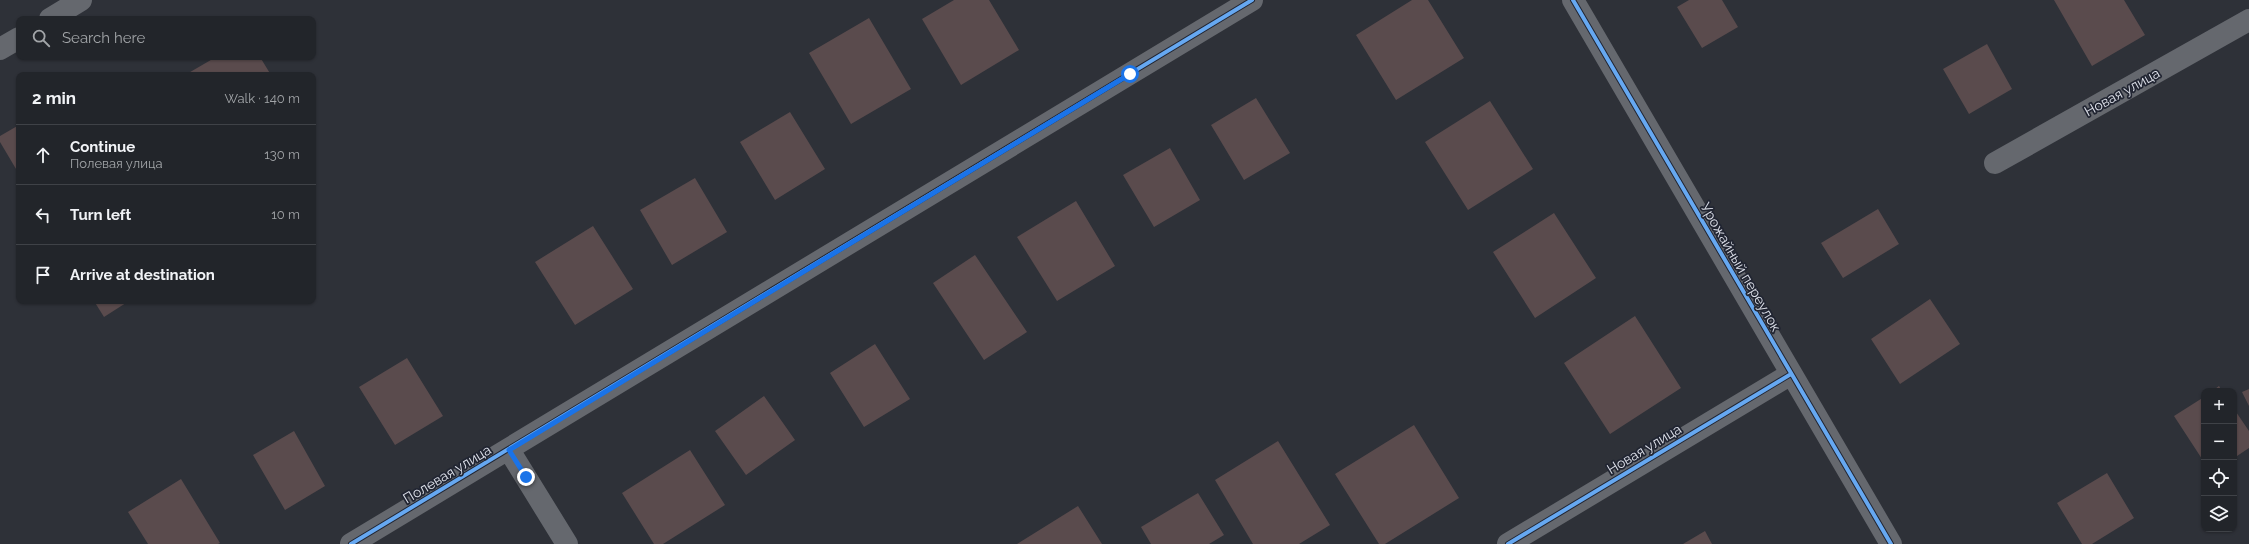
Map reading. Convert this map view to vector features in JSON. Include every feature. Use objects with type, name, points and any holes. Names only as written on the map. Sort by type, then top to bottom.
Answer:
[{"type":"street","points":[[55,16],[81,0]]},
{"type":"street","name":"Полевая улица","points":[[351,544],[1252,0]]},
{"type":"street","name":"Урожайный переулок","points":[[1573,0],[1891,544]]},
{"type":"street","name":"Новая улица","points":[[1995,163],[2249,20]]},
{"type":"street","points":[[0,50],[16,40]]},
{"type":"street","name":"Новая улица","points":[[1508,544],[1791,374]]},
{"type":"street","points":[[509,450],[567,544]]},
{"type":"building","points":[[954,0],[989,0],[1019,50],[961,85],[922,19]]},
{"type":"building","points":[[1412,0],[1428,0],[1464,58],[1396,100],[1356,35]]},
{"type":"building","points":[[1689,0],[1722,0],[1738,27],[1702,48],[1677,7]]},
{"type":"building","points":[[2054,0],[2124,0],[2145,35],[2092,66]]},
{"type":"building","points":[[869,18],[911,89],[851,124],[809,53]]},
{"type":"building","points":[[1987,44],[2012,89],[1969,114],[1943,69]]},
{"type":"building","points":[[211,60],[262,60],[269,72],[190,72]]},
{"type":"building","points":[[1256,98],[1290,153],[1244,180],[1211,125]]},
{"type":"building","points":[[1490,101],[1533,169],[1468,210],[1425,142]]},
{"type":"building","points":[[790,112],[825,169],[775,200],[740,142]]},
{"type":"building","points":[[16,127],[16,169],[0,142],[0,136]]},
{"type":"building","points":[[1170,148],[1200,200],[1154,227],[1123,175]]},
{"type":"building","points":[[695,178],[727,232],[672,265],[640,210]]},
{"type":"building","points":[[1076,201],[1115,266],[1057,301],[1017,237]]},
{"type":"building","points":[[1878,209],[1899,244],[1843,278],[1821,243]]},
{"type":"building","points":[[1554,213],[1596,278],[1535,318],[1493,252]]},
{"type":"building","points":[[593,226],[633,289],[575,325],[535,262]]},
{"type":"building","points":[[975,255],[1027,332],[984,360],[933,283]]},
{"type":"building","points":[[1930,299],[1960,344],[1900,384],[1871,339]]},
{"type":"building","points":[[96,304],[124,304],[104,317]]},
{"type":"building","points":[[1635,316],[1681,388],[1610,434],[1564,363]]},
{"type":"building","points":[[875,344],[910,399],[864,427],[830,373]]},
{"type":"building","points":[[407,358],[443,416],[395,445],[359,387]]},
{"type":"building","points":[[2249,389],[2249,406],[2242,392]]},
{"type":"building","points":[[764,396],[795,440],[746,475],[715,431]]},
{"type":"building","points":[[2201,399],[2201,457],[2174,416]]},
{"type":"building","points":[[2237,413],[2249,431],[2249,448],[2237,456]]},
{"type":"building","points":[[1414,425],[1459,498],[1385,544],[1379,544],[1335,474]]},
{"type":"building","points":[[294,431],[325,486],[285,510],[253,455]]},
{"type":"building","points":[[1278,441],[1330,525],[1299,544],[1253,544],[1215,480]]},
{"type":"building","points":[[690,450],[725,505],[663,544],[654,544],[622,493]]},
{"type":"building","points":[[2107,473],[2134,518],[2092,544],[2082,544],[2057,503]]},
{"type":"building","points":[[181,479],[220,543],[148,544],[128,512]]},
{"type":"building","points":[[1198,493],[1224,535],[1209,544],[1151,544],[1141,527]]},
{"type":"building","points":[[1078,506],[1102,544],[1017,544]]},
{"type":"building","points":[[1705,531],[1712,544],[1683,544]]},
{"type":"cycle path","points":[[351,544],[1252,0]]},
{"type":"cycle path","points":[[1573,0],[1891,544]]},
{"type":"cycle path","points":[[1508,544],[1791,374]]},
{"type":"route","points":[[526,477],[509,450],[1130,74]]}]
